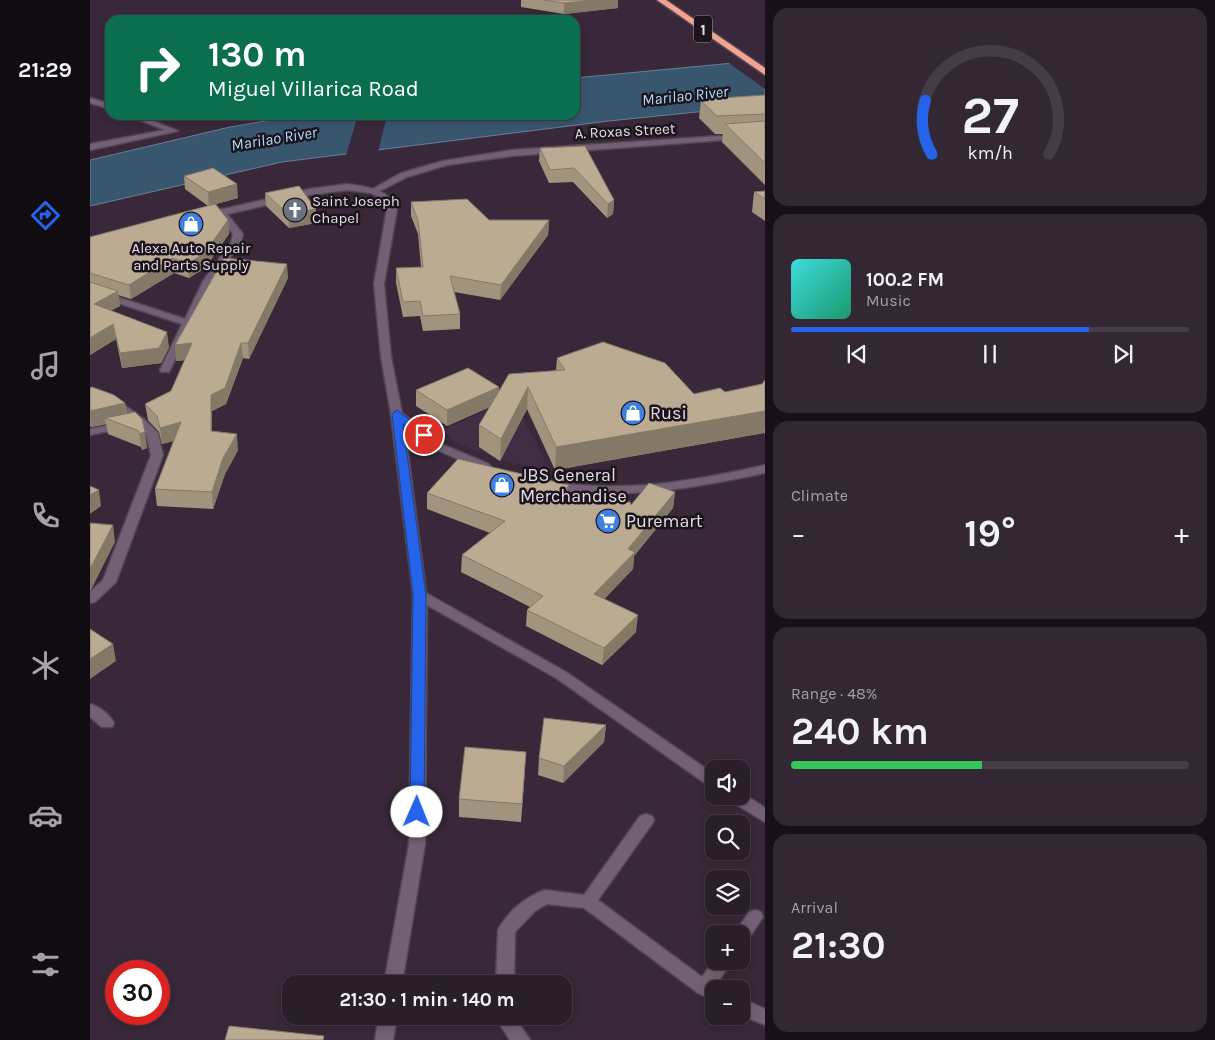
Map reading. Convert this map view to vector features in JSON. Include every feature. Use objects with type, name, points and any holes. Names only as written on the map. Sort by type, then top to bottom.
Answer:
[{"type":"highway","name":"1","points":[[661,0],[765,72]]},
{"type":"street","points":[[90,100],[105,105]]},
{"type":"street","points":[[90,147],[174,131],[144,120]]},
{"type":"street","name":"A. Roxas Street","points":[[373,191],[404,175],[446,163],[511,153],[765,135]]},
{"type":"street","points":[[193,219],[319,191],[347,187],[373,191],[389,200],[392,209],[379,284],[386,357],[397,414],[420,595],[417,844],[395,975]]},
{"type":"street","points":[[165,370],[208,281],[236,242],[238,234],[221,212]]},
{"type":"street","points":[[90,291],[188,323]]},
{"type":"street","points":[[90,393],[119,406],[141,422],[152,433],[157,455],[109,582],[90,599]]},
{"type":"street","points":[[397,414],[437,446],[493,470]]},
{"type":"street","points":[[90,432],[141,422]]},
{"type":"street","points":[[539,483],[576,490],[633,492],[713,481],[765,469]]},
{"type":"street","points":[[420,595],[560,675],[705,776]]},
{"type":"street","points":[[90,709],[107,723]]},
{"type":"street","points":[[748,805],[765,816]]},
{"type":"street","points":[[588,902],[646,820]]},
{"type":"street","points":[[504,975],[507,930],[529,906],[545,897],[588,902],[705,988]]},
{"type":"street","points":[[749,925],[755,917]]},
{"type":"street","points":[[750,1010],[765,1017]]},
{"type":"street","points":[[384,1040],[386,1025]]},
{"type":"street","points":[[510,1025],[521,1040]]},
{"type":"shaded area","points":[[513,399],[549,469],[515,464],[474,450],[455,442],[443,430]]},
{"type":"water","name":"Marilao River","points":[[765,60],[765,105],[609,121],[282,162],[90,206],[90,160],[230,127],[271,120],[580,120],[580,78]]},
{"type":"pier","points":[[765,57],[765,89],[726,61]]},
{"type":"pier","points":[[357,120],[386,120],[378,152],[346,156]]},
{"type":"building","points":[[543,0],[594,0],[564,3]]},
{"type":"building","points":[[765,95],[765,114],[717,116],[701,101],[705,99]]},
{"type":"building","points":[[765,121],[765,163],[725,124]]},
{"type":"building","points":[[585,146],[614,200],[608,204],[574,168],[550,170],[540,148]]},
{"type":"building","points":[[213,168],[237,184],[208,192],[184,176]]},
{"type":"building","points":[[299,186],[316,209],[288,214],[265,193]]},
{"type":"building","points":[[765,191],[765,199],[754,192]]},
{"type":"building","points":[[467,199],[489,220],[549,220],[501,285],[450,276],[460,314],[423,316],[420,301],[403,302],[396,268],[423,267],[418,220],[411,202]]},
{"type":"building","points":[[215,204],[228,220],[204,254],[188,263],[172,258],[129,285],[90,273],[90,237]]},
{"type":"building","points":[[224,258],[287,264],[248,343],[241,343],[225,388],[211,395],[211,431],[237,434],[223,458],[212,492],[155,489],[181,422],[160,428],[157,416],[145,404],[171,391],[192,343],[175,345]]},
{"type":"building","points":[[90,282],[118,291],[94,304],[167,332],[159,348],[120,353],[113,324],[90,338]]},
{"type":"building","points":[[603,342],[665,363],[694,394],[720,388],[725,392],[762,384],[765,380],[765,411],[556,447],[528,387],[501,439],[479,425],[509,374],[565,370],[557,358]]},
{"type":"building","points":[[468,368],[499,387],[447,410],[416,390]]},
{"type":"building","points":[[92,387],[114,395],[125,403],[90,411],[90,388]]},
{"type":"building","points":[[135,412],[142,419],[145,432],[139,434],[139,431],[105,418]]},
{"type":"building","points":[[458,459],[569,485],[557,500],[630,502],[631,505],[649,483],[675,492],[628,549],[635,552],[594,594],[638,615],[604,648],[527,610],[543,596],[462,555],[505,521],[427,493]]},
{"type":"building","points":[[90,486],[99,490],[90,495]]},
{"type":"building","points":[[90,523],[113,525],[90,569]]},
{"type":"building","points":[[90,629],[113,644],[90,659]]},
{"type":"building","points":[[544,718],[606,725],[564,766],[539,758]]},
{"type":"building","points":[[465,747],[526,752],[522,804],[459,799]]},
{"type":"building","points":[[229,1026],[324,1036],[323,1040],[225,1040]]},
{"type":"place","name":"Saint Joseph Chapel","points":[[295,210]]},
{"type":"place","name":"Alexa Auto Repair and Parts Supply","points":[[191,224]]},
{"type":"place","name":"Rusi","points":[[633,413]]},
{"type":"place","name":"JBS General Merchandise","points":[[502,485]]},
{"type":"place","name":"Puremart","points":[[608,521]]},
{"type":"route","points":[[417,812],[420,595],[397,414],[424,435]]}]
